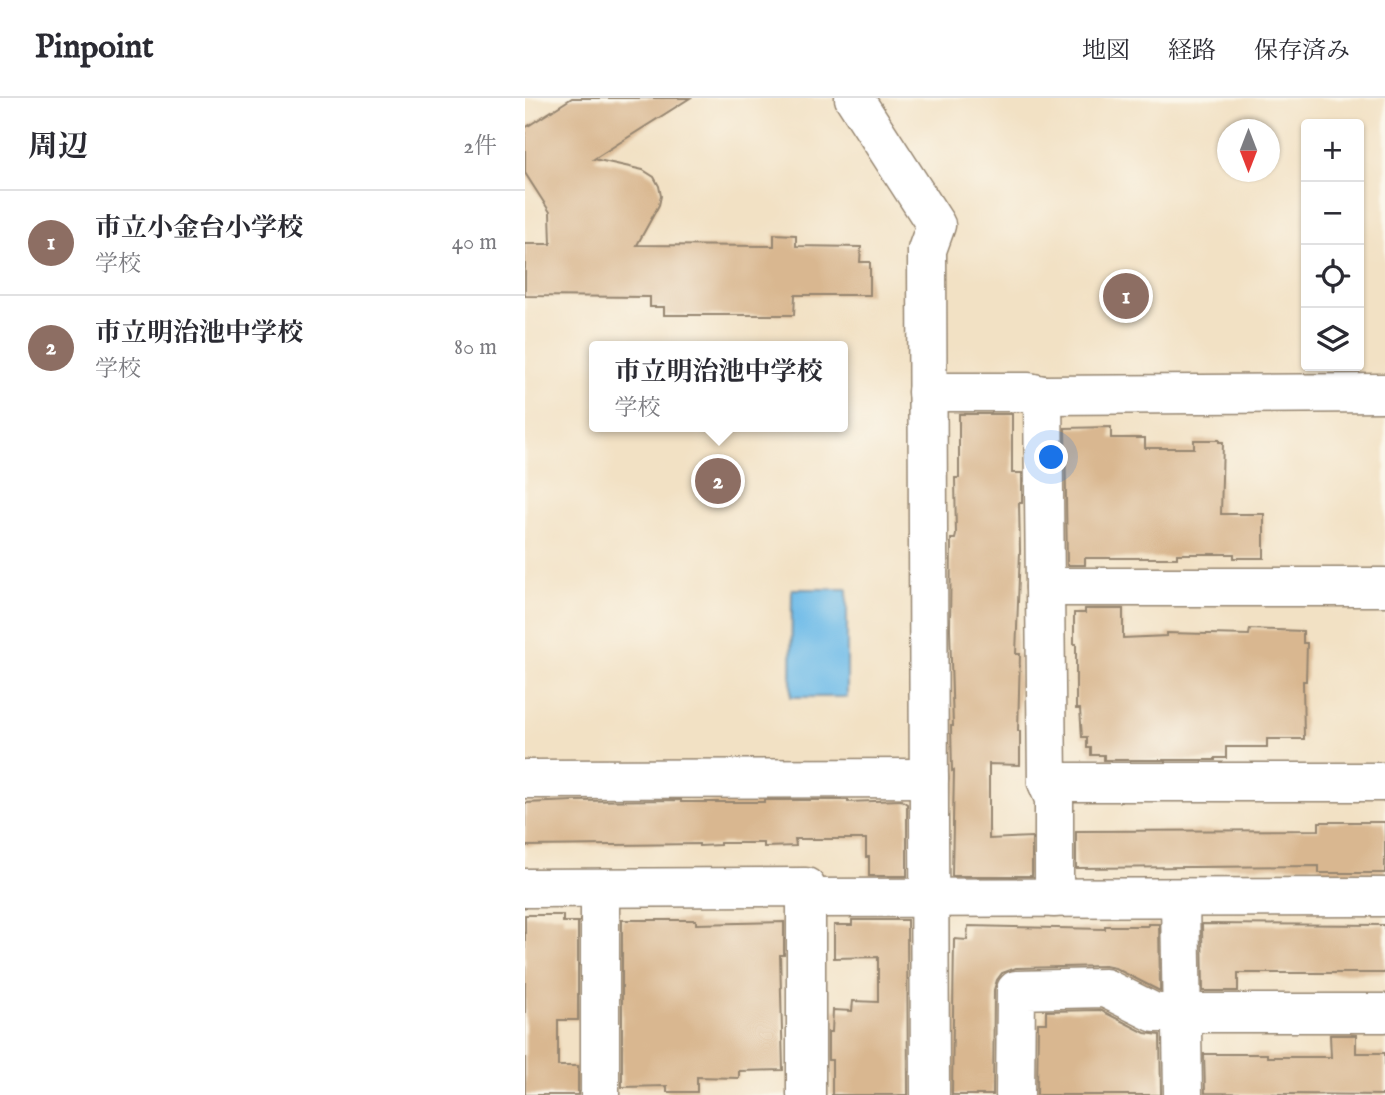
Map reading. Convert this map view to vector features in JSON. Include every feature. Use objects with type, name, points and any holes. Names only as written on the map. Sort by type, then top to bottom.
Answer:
[{"type":"street","points":[[831,98],[927,250]]},
{"type":"street","points":[[854,98],[936,225],[927,250],[930,1095]]},
{"type":"street","points":[[927,392],[1029,392],[1043,395],[1385,393]]},
{"type":"street","points":[[1043,395],[1047,782],[1053,799],[1053,898]]},
{"type":"street","points":[[1045,587],[1385,587]]},
{"type":"street","points":[[525,779],[929,779]]},
{"type":"street","points":[[1047,782],[1385,782]]},
{"type":"street","points":[[525,888],[806,887],[806,1095]]},
{"type":"street","points":[[600,888],[600,1095]]},
{"type":"street","points":[[806,898],[1385,897]]},
{"type":"street","points":[[1180,898],[1183,1095]]},
{"type":"street","points":[[1015,1095],[1016,990],[1105,988],[1155,1013],[1385,1013]]},
{"type":"water","points":[[792,589],[847,589],[847,697],[791,697]]},
{"type":"building","points":[[572,98],[690,98],[594,159],[643,170],[654,177],[659,186],[659,205],[637,245],[774,246],[774,234],[796,235],[796,246],[861,247],[860,262],[870,262],[870,295],[795,295],[794,315],[664,315],[664,307],[650,307],[650,297],[525,296],[525,244],[551,244],[550,212],[525,173],[525,128]]},
{"type":"building","points":[[959,414],[1012,414],[1012,473],[1022,473],[1016,654],[1020,654],[1020,765],[989,764],[989,839],[1032,837],[1032,876],[952,876],[954,770],[952,771],[951,726],[951,539],[955,539],[956,535],[955,478],[959,478]]},
{"type":"building","points":[[1111,427],[1111,438],[1145,438],[1145,448],[1194,448],[1194,440],[1223,442],[1221,514],[1264,514],[1264,558],[1234,558],[1234,554],[1177,554],[1177,558],[1085,558],[1085,565],[1067,565],[1065,428]]},
{"type":"building","points":[[1085,609],[1123,609],[1123,638],[1167,636],[1167,633],[1249,635],[1250,629],[1303,631],[1303,643],[1307,643],[1306,681],[1303,681],[1304,739],[1267,739],[1267,747],[1226,747],[1226,758],[1215,760],[1104,760],[1104,755],[1091,755],[1091,748],[1087,748],[1087,737],[1082,737],[1080,709],[1076,709],[1074,613],[1085,613]]},
{"type":"building","points":[[901,800],[907,804],[907,876],[869,876],[866,839],[795,839],[796,846],[764,847],[764,843],[699,846],[525,846],[525,803]]},
{"type":"building","points":[[1319,822],[1385,822],[1385,873],[1319,873],[1319,866],[1076,868],[1076,831],[1319,830]]},
{"type":"building","points":[[525,915],[563,915],[563,922],[578,922],[578,1020],[558,1020],[558,1066],[578,1066],[578,1095],[525,1095]]},
{"type":"building","points":[[622,920],[696,920],[696,924],[784,922],[784,955],[780,955],[783,1070],[739,1071],[739,1078],[697,1077],[697,1092],[667,1092],[667,1086],[622,1087]]},
{"type":"building","points":[[852,920],[907,920],[908,1095],[832,1095],[832,1060],[828,1060],[828,1032],[832,1032],[833,1010],[852,1011],[853,1001],[878,1002],[878,957],[834,958],[834,925],[852,925]]},
{"type":"building","points":[[1159,924],[1160,991],[1115,968],[1105,966],[1016,968],[1002,973],[994,990],[993,1095],[952,1095],[954,939],[967,940],[968,926],[1105,929],[1105,926]]},
{"type":"building","points":[[1202,924],[1385,925],[1385,973],[1238,973],[1238,991],[1203,991]]},
{"type":"building","points":[[1100,1010],[1145,1033],[1160,1035],[1161,1095],[1037,1095],[1038,1023],[1046,1023],[1046,1011]]},
{"type":"building","points":[[1330,1035],[1356,1035],[1356,1053],[1385,1053],[1385,1095],[1205,1093],[1204,1054],[1331,1057]]},
{"type":"place","name":"市立小金台小学校","points":[[1126,296]]},
{"type":"place","name":"市立明治池中学校","points":[[718,481]]}]
